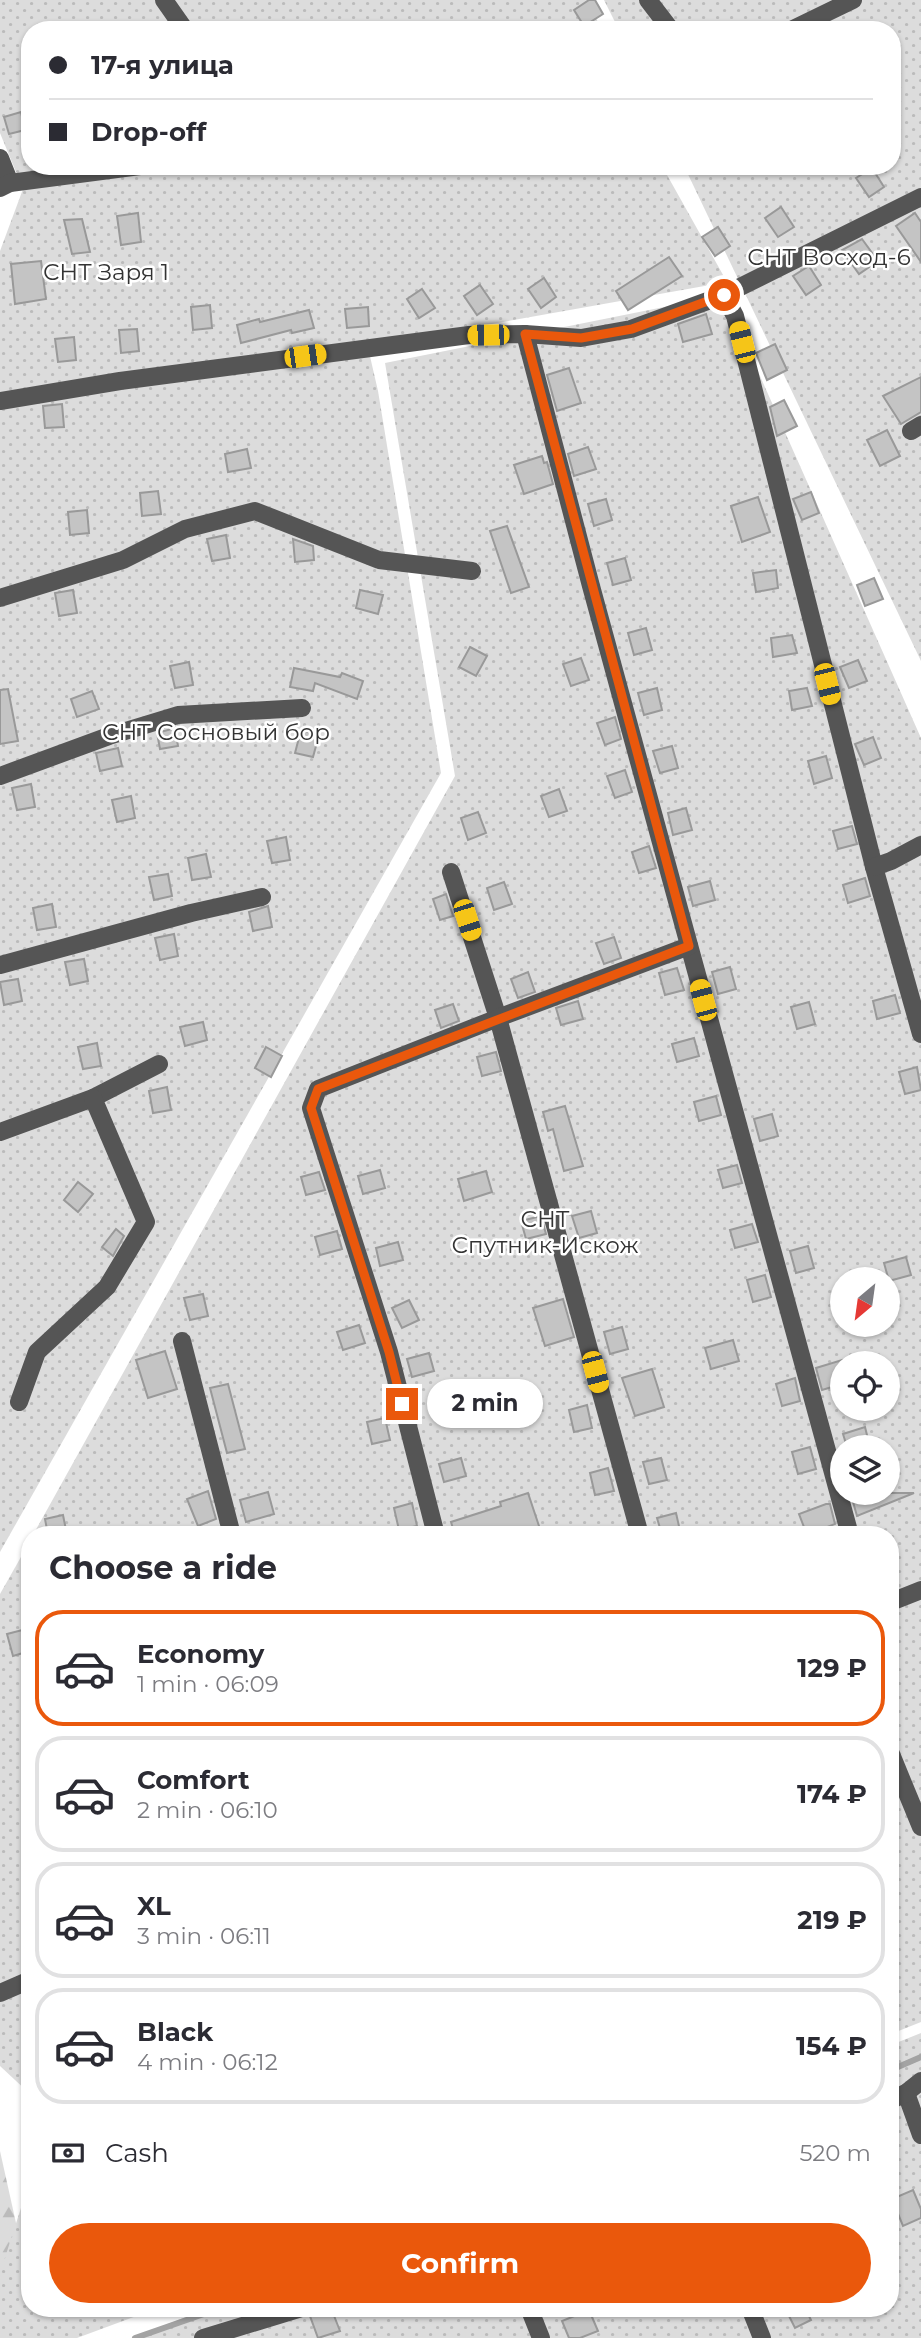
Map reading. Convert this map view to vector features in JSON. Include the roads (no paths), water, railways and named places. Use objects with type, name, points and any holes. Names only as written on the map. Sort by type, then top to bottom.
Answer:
[{"type":"street","points":[[164,0],[179,21]]},
{"type":"street","points":[[648,0],[664,21]]},
{"type":"street","points":[[805,21],[831,4],[853,0]]},
{"type":"street","points":[[0,158],[5,185],[76,175]]},
{"type":"street","points":[[0,401],[120,381],[469,335],[525,334],[581,338],[632,329],[724,295],[921,197]]},
{"type":"street","points":[[724,295],[735,316],[874,867],[921,1034]]},
{"type":"street","points":[[525,334],[848,1526]]},
{"type":"street","points":[[0,598],[123,560],[186,528],[256,511],[379,560],[472,571]]},
{"type":"street","points":[[0,776],[110,736],[178,715],[302,708]]},
{"type":"street","points":[[874,867],[921,845]]},
{"type":"street","points":[[451,872],[498,1018],[638,1526]]},
{"type":"street","points":[[0,965],[262,897]]},
{"type":"street","points":[[434,1526],[389,1352],[311,1108],[318,1089],[689,946]]},
{"type":"street","points":[[0,1132],[93,1098],[159,1064]]},
{"type":"street","points":[[19,1402],[37,1352],[107,1287],[146,1222],[93,1098]]},
{"type":"street","points":[[182,1341],[230,1526]]},
{"type":"street","points":[[899,1599],[921,1590]]},
{"type":"street","points":[[899,1773],[921,1827]]},
{"type":"street","points":[[0,1993],[21,1984]]},
{"type":"street","points":[[899,2095],[921,2081]]},
{"type":"street","points":[[899,2098],[921,2135]]},
{"type":"street","points":[[210,2337],[273,2317]]},
{"type":"street","points":[[533,2317],[541,2338]]},
{"type":"street","points":[[754,2317],[762,2338]]},
{"type":"waterway","points":[[899,2067],[921,2057]]},
{"type":"waterway","points":[[135,2338],[195,2317]]},
{"type":"park label","name":"СНТ Восход-6","points":[[829,257]]},
{"type":"park label","name":"СНТ Заря 1","points":[[106,272]]},
{"type":"park label","name":"СНТ Сосновый бор","points":[[216,732]]},
{"type":"park label","name":"СНТ Спутник-Искож","points":[[545,1232]]}]
